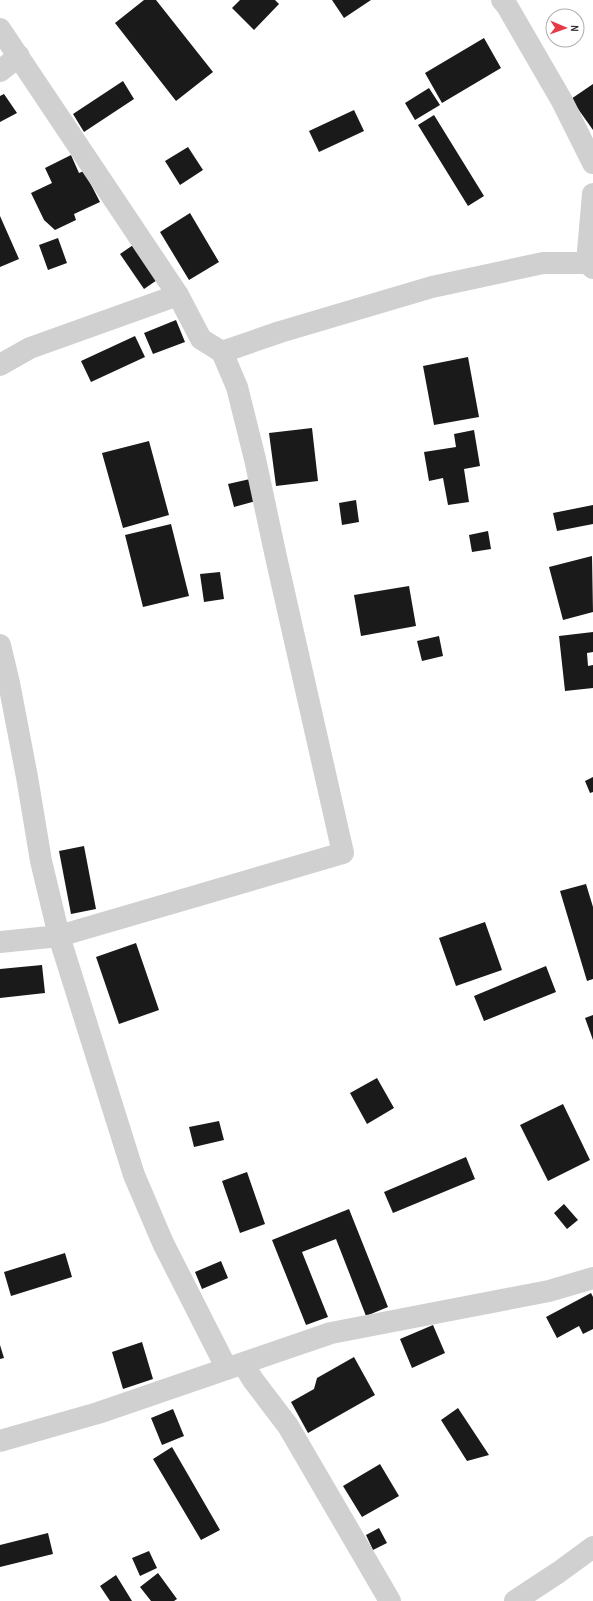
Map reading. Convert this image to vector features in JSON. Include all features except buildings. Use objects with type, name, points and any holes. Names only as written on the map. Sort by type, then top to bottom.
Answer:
[{"type":"street","points":[[502,0],[507,6],[562,101],[593,163]]},
{"type":"street","points":[[0,29],[178,295],[201,339],[222,352],[237,387],[255,459],[343,854],[59,936],[0,942]]},
{"type":"street","points":[[0,71],[19,56]]},
{"type":"street","points":[[222,352],[280,332],[432,287],[544,263],[590,266],[593,194]]},
{"type":"street","points":[[0,365],[30,348],[178,295]]},
{"type":"street","points":[[0,645],[24,761],[41,861],[59,936],[134,1174],[163,1243],[235,1366],[252,1380],[288,1426],[390,1601]]},
{"type":"street","points":[[0,1441],[98,1413],[330,1333],[549,1291],[593,1278]]},
{"type":"street","points":[[515,1601],[559,1572],[593,1547]]}]
